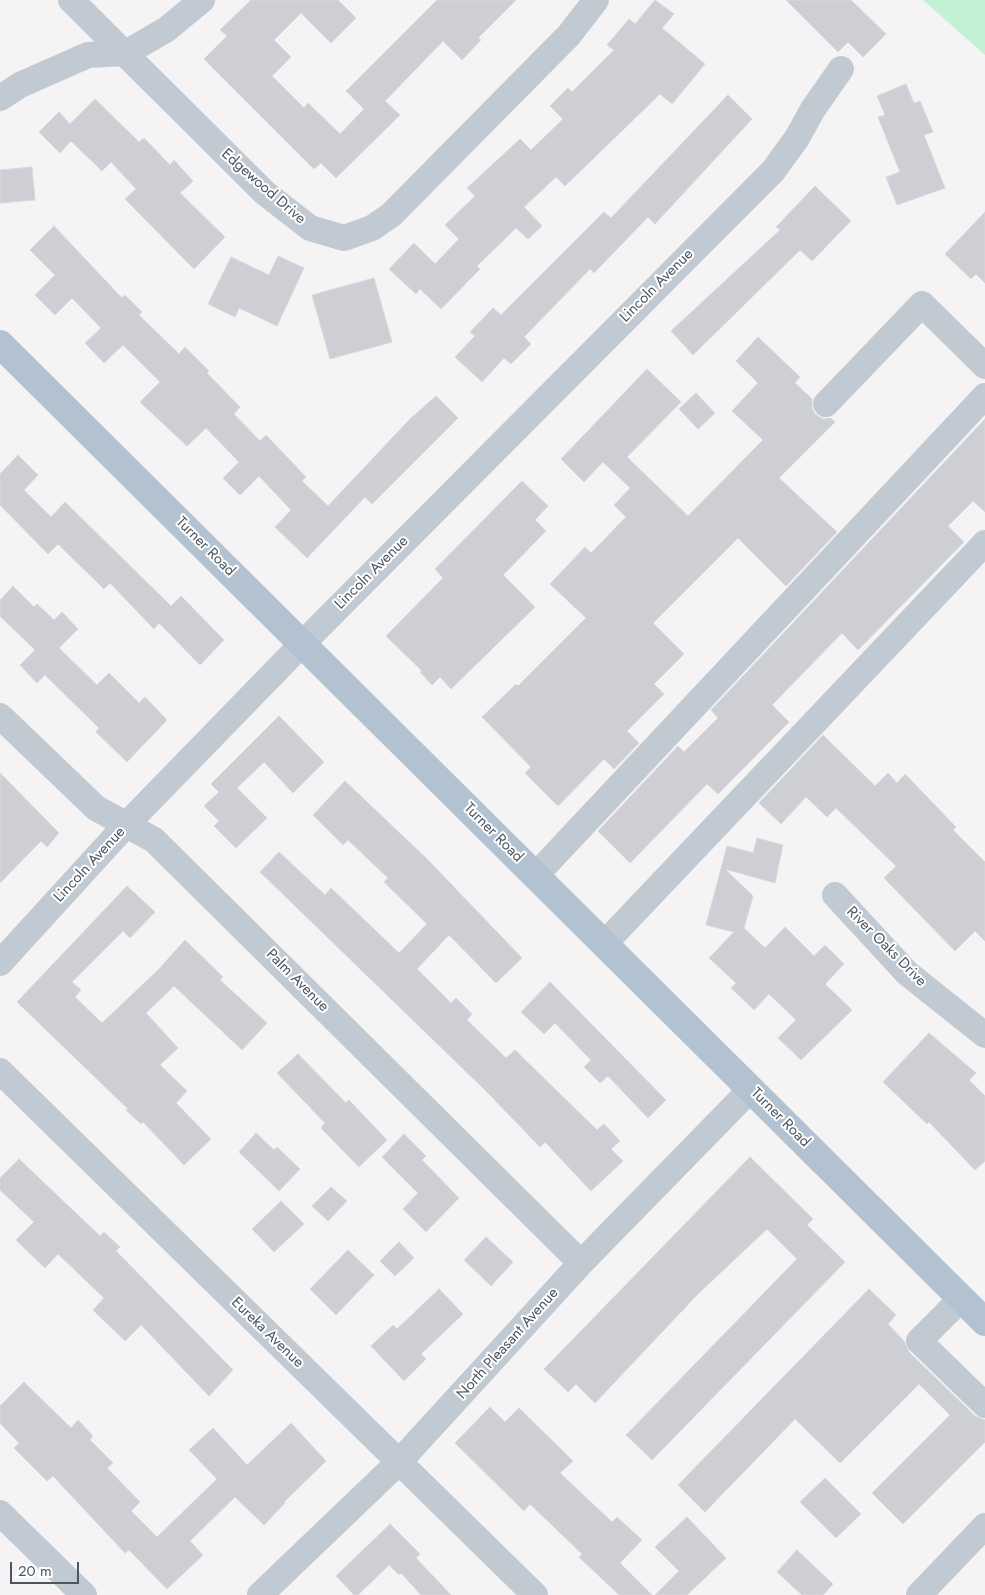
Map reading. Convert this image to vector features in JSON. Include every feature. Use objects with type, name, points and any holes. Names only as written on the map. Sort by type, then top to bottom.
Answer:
[{"type":"main road","name":"Turner Road","points":[[3,354],[302,644],[985,1322]]},
{"type":"street","name":"Edgewood Drive","points":[[71,0],[265,193],[310,228],[344,238],[372,228],[391,215],[569,35],[596,0]]},
{"type":"street","points":[[0,98],[20,85],[88,56],[126,53],[167,30],[202,0]]},
{"type":"street","name":"Lincoln Avenue","points":[[0,963],[126,825],[302,644],[772,171],[797,138],[813,109],[841,69]]},
{"type":"street","points":[[826,404],[922,304],[985,366]]},
{"type":"street","points":[[535,876],[985,396]]},
{"type":"street","points":[[604,944],[985,543]]},
{"type":"street","name":"Palm Avenue","points":[[0,716],[96,808],[154,840],[581,1263]]},
{"type":"street","name":"River Oaks Drive","points":[[835,895],[907,972],[985,1035]]},
{"type":"street","name":"Eureka Avenue","points":[[0,1071],[534,1595]]},
{"type":"street","name":"North Pleasant Avenue","points":[[260,1595],[400,1462],[581,1263],[751,1089]]},
{"type":"street","points":[[961,1299],[919,1341],[985,1405]]},
{"type":"street","points":[[0,1513],[84,1595]]},
{"type":"street","points":[[919,1595],[985,1526]]},
{"type":"green space","points":[[923,0],[985,0],[985,55]]},
{"type":"building","points":[[251,0],[338,0],[356,18],[331,43],[301,13],[274,40],[291,57],[272,76],[304,108],[308,103],[340,134],[364,109],[346,91],[437,0],[516,0],[478,38],[481,40],[462,60],[443,41],[385,101],[400,115],[336,178],[321,163],[314,169],[204,59],[227,36],[220,30]]},
{"type":"building","points":[[655,0],[674,14],[662,28],[705,64],[672,104],[660,94],[565,186],[556,177],[524,207],[542,226],[528,239],[516,228],[477,266],[480,269],[441,309],[420,289],[416,294],[389,269],[414,243],[435,264],[459,239],[445,225],[475,196],[467,188],[520,139],[531,150],[563,119],[550,106],[568,88],[572,92],[614,50],[607,45],[629,19],[635,24]]},
{"type":"building","points":[[786,0],[851,0],[886,34],[863,57],[848,42],[838,52]]},
{"type":"building","points":[[906,84],[914,103],[920,101],[933,132],[924,135],[945,188],[897,205],[886,177],[900,172],[878,117],[885,115],[877,96]]},
{"type":"building","points":[[728,95],[752,119],[655,224],[648,217],[594,273],[590,269],[524,337],[531,344],[511,364],[504,358],[482,382],[455,357],[475,336],[470,332],[493,308],[501,315],[604,212],[611,218]]},
{"type":"building","points":[[95,99],[139,142],[144,138],[170,165],[174,160],[193,181],[180,193],[225,237],[194,269],[125,199],[136,189],[111,162],[102,171],[71,141],[60,153],[39,132],[59,112],[70,124]]},
{"type":"building","points":[[32,167],[35,200],[0,203],[0,170]]},
{"type":"building","points":[[815,186],[851,221],[812,261],[800,250],[693,355],[671,331],[780,230],[776,227]]},
{"type":"building","points":[[985,212],[985,283],[976,274],[971,279],[945,254]]},
{"type":"building","points":[[54,226],[122,298],[125,295],[142,312],[139,315],[179,354],[185,347],[209,371],[207,373],[240,407],[234,414],[260,441],[266,435],[306,477],[302,481],[328,506],[410,419],[436,396],[458,418],[372,504],[365,497],[307,558],[275,527],[291,510],[259,476],[240,495],[223,478],[239,462],[206,428],[187,446],[140,402],[160,382],[123,345],[104,363],[85,343],[101,328],[72,298],[55,315],[35,295],[55,275],[30,250]]},
{"type":"building","points":[[278,256],[304,268],[277,326],[239,308],[235,317],[208,304],[231,257],[269,275]]},
{"type":"building","points":[[374,278],[392,342],[330,359],[312,295]]},
{"type":"building","points":[[758,337],[800,377],[795,383],[812,399],[812,408],[815,414],[823,419],[831,418],[835,422],[779,478],[837,532],[786,586],[738,538],[653,623],[684,654],[654,684],[664,694],[627,731],[639,743],[614,769],[604,759],[558,806],[525,773],[531,767],[482,717],[516,684],[518,686],[586,618],[550,584],[585,547],[591,553],[626,517],[614,505],[630,488],[603,462],[584,482],[561,459],[647,369],[681,402],[627,457],[688,516],[763,440],[732,411],[758,383],[736,361]]},
{"type":"building","points":[[696,393],[715,413],[698,429],[679,409]]},
{"type":"building","points":[[985,419],[985,512],[973,501],[948,526],[964,542],[858,650],[842,633],[772,705],[789,722],[718,794],[707,784],[630,863],[598,831],[678,746],[684,752],[718,718],[711,710]]},
{"type":"building","points":[[18,455],[38,475],[24,490],[51,517],[65,502],[171,606],[181,596],[224,640],[200,665],[159,623],[154,629],[110,583],[104,589],[58,544],[48,554],[0,505],[0,474]]},
{"type":"building","points":[[522,481],[548,506],[535,520],[546,531],[503,575],[535,607],[451,689],[440,677],[432,685],[420,672],[422,671],[386,636],[443,578],[435,569]]},
{"type":"building","points":[[13,586],[34,607],[37,604],[54,620],[62,612],[78,629],[59,648],[97,685],[109,673],[139,703],[145,697],[167,720],[127,762],[96,732],[99,728],[45,675],[37,683],[20,665],[35,650],[0,616],[0,600]]},
{"type":"building","points":[[279,716],[324,762],[293,793],[264,762],[237,788],[267,818],[236,848],[214,826],[219,821],[204,806],[219,792],[211,784]]},
{"type":"building","points":[[823,735],[875,786],[888,773],[897,783],[905,774],[956,827],[953,830],[985,862],[985,941],[975,931],[955,951],[884,878],[896,866],[836,808],[827,817],[806,797],[781,824],[759,803]]},
{"type":"building","points":[[0,773],[59,833],[47,847],[41,841],[0,883]]},
{"type":"building","points":[[345,781],[427,859],[522,958],[496,983],[449,935],[417,969],[451,1003],[456,998],[472,1014],[467,1020],[506,1058],[515,1050],[597,1130],[604,1124],[620,1141],[611,1149],[623,1161],[591,1191],[545,1142],[540,1147],[486,1091],[260,872],[279,852],[325,895],[331,888],[399,953],[427,924],[384,882],[388,878],[348,840],[343,845],[313,815]]},
{"type":"building","points":[[757,838],[783,845],[775,883],[725,869],[753,896],[744,928],[765,948],[785,927],[814,956],[825,945],[844,964],[825,984],[852,1010],[801,1060],[778,1038],[796,1020],[769,994],[754,1010],[731,988],[736,983],[709,958],[734,932],[706,925],[727,846],[753,853]]},
{"type":"building","points":[[127,886],[155,912],[130,938],[123,931],[72,982],[81,990],[75,997],[102,1023],[158,970],[185,940],[223,977],[220,980],[267,1023],[242,1050],[174,986],[146,1013],[178,1048],[160,1065],[187,1091],[176,1103],[211,1139],[184,1165],[143,1122],[141,1124],[126,1110],[128,1109],[17,1002]]},
{"type":"building","points":[[550,982],[666,1100],[648,1118],[608,1076],[600,1083],[584,1067],[591,1060],[555,1023],[544,1034],[521,1012]]},
{"type":"building","points":[[929,1033],[976,1073],[969,1080],[985,1096],[985,1161],[975,1170],[929,1122],[927,1124],[883,1082]]},
{"type":"building","points":[[298,1054],[346,1103],[349,1100],[387,1140],[359,1167],[321,1128],[325,1123],[277,1073]]},
{"type":"building","points":[[256,1133],[274,1150],[277,1147],[300,1169],[279,1191],[239,1152]]},
{"type":"building","points":[[404,1134],[426,1156],[422,1160],[459,1198],[426,1232],[403,1209],[418,1193],[382,1157]]},
{"type":"building","points":[[750,1157],[813,1219],[807,1225],[845,1262],[652,1460],[626,1435],[797,1259],[767,1229],[698,1294],[595,1403],[576,1384],[568,1392],[544,1369]]},
{"type":"building","points":[[19,1159],[100,1236],[104,1232],[120,1247],[116,1251],[233,1370],[209,1396],[141,1325],[125,1341],[93,1310],[104,1298],[58,1254],[45,1268],[16,1240],[34,1222],[0,1190],[0,1178]]},
{"type":"building","points":[[331,1187],[347,1201],[328,1221],[312,1206]]},
{"type":"building","points":[[281,1201],[304,1224],[274,1252],[252,1229]]},
{"type":"building","points":[[486,1237],[513,1262],[491,1286],[464,1260]]},
{"type":"building","points":[[399,1242],[414,1258],[395,1276],[380,1261]]},
{"type":"building","points":[[348,1250],[374,1275],[336,1315],[310,1289]]},
{"type":"building","points":[[439,1289],[463,1314],[421,1354],[426,1359],[404,1381],[371,1346],[393,1325],[397,1329]]},
{"type":"building","points":[[869,1289],[896,1315],[888,1324],[904,1341],[909,1352],[975,1416],[985,1420],[985,1442],[903,1524],[872,1493],[950,1415],[919,1384],[840,1463],[795,1419],[705,1512],[678,1485]]},
{"type":"building","points":[[24,1382],[71,1428],[78,1420],[93,1436],[90,1440],[113,1463],[107,1468],[140,1502],[131,1511],[157,1537],[217,1479],[189,1450],[213,1428],[247,1465],[291,1423],[326,1461],[284,1502],[264,1525],[235,1497],[190,1541],[203,1555],[167,1589],[129,1550],[125,1553],[53,1476],[47,1481],[14,1448],[19,1443],[0,1423],[0,1406]]},
{"type":"building","points":[[490,1407],[505,1422],[519,1408],[573,1461],[560,1473],[612,1522],[617,1517],[642,1540],[620,1563],[652,1595],[619,1595],[579,1557],[582,1554],[530,1504],[524,1511],[455,1443]]},
{"type":"building","points":[[825,1478],[861,1514],[836,1538],[800,1502]]},
{"type":"building","points":[[687,1517],[726,1558],[687,1595],[655,1595],[679,1571],[655,1547]]},
{"type":"building","points":[[390,1524],[420,1554],[416,1558],[451,1595],[421,1595],[401,1573],[399,1575],[389,1565],[358,1595],[354,1595],[336,1576]]},
{"type":"building","points":[[797,1550],[833,1584],[823,1595],[802,1595],[777,1572]]}]
